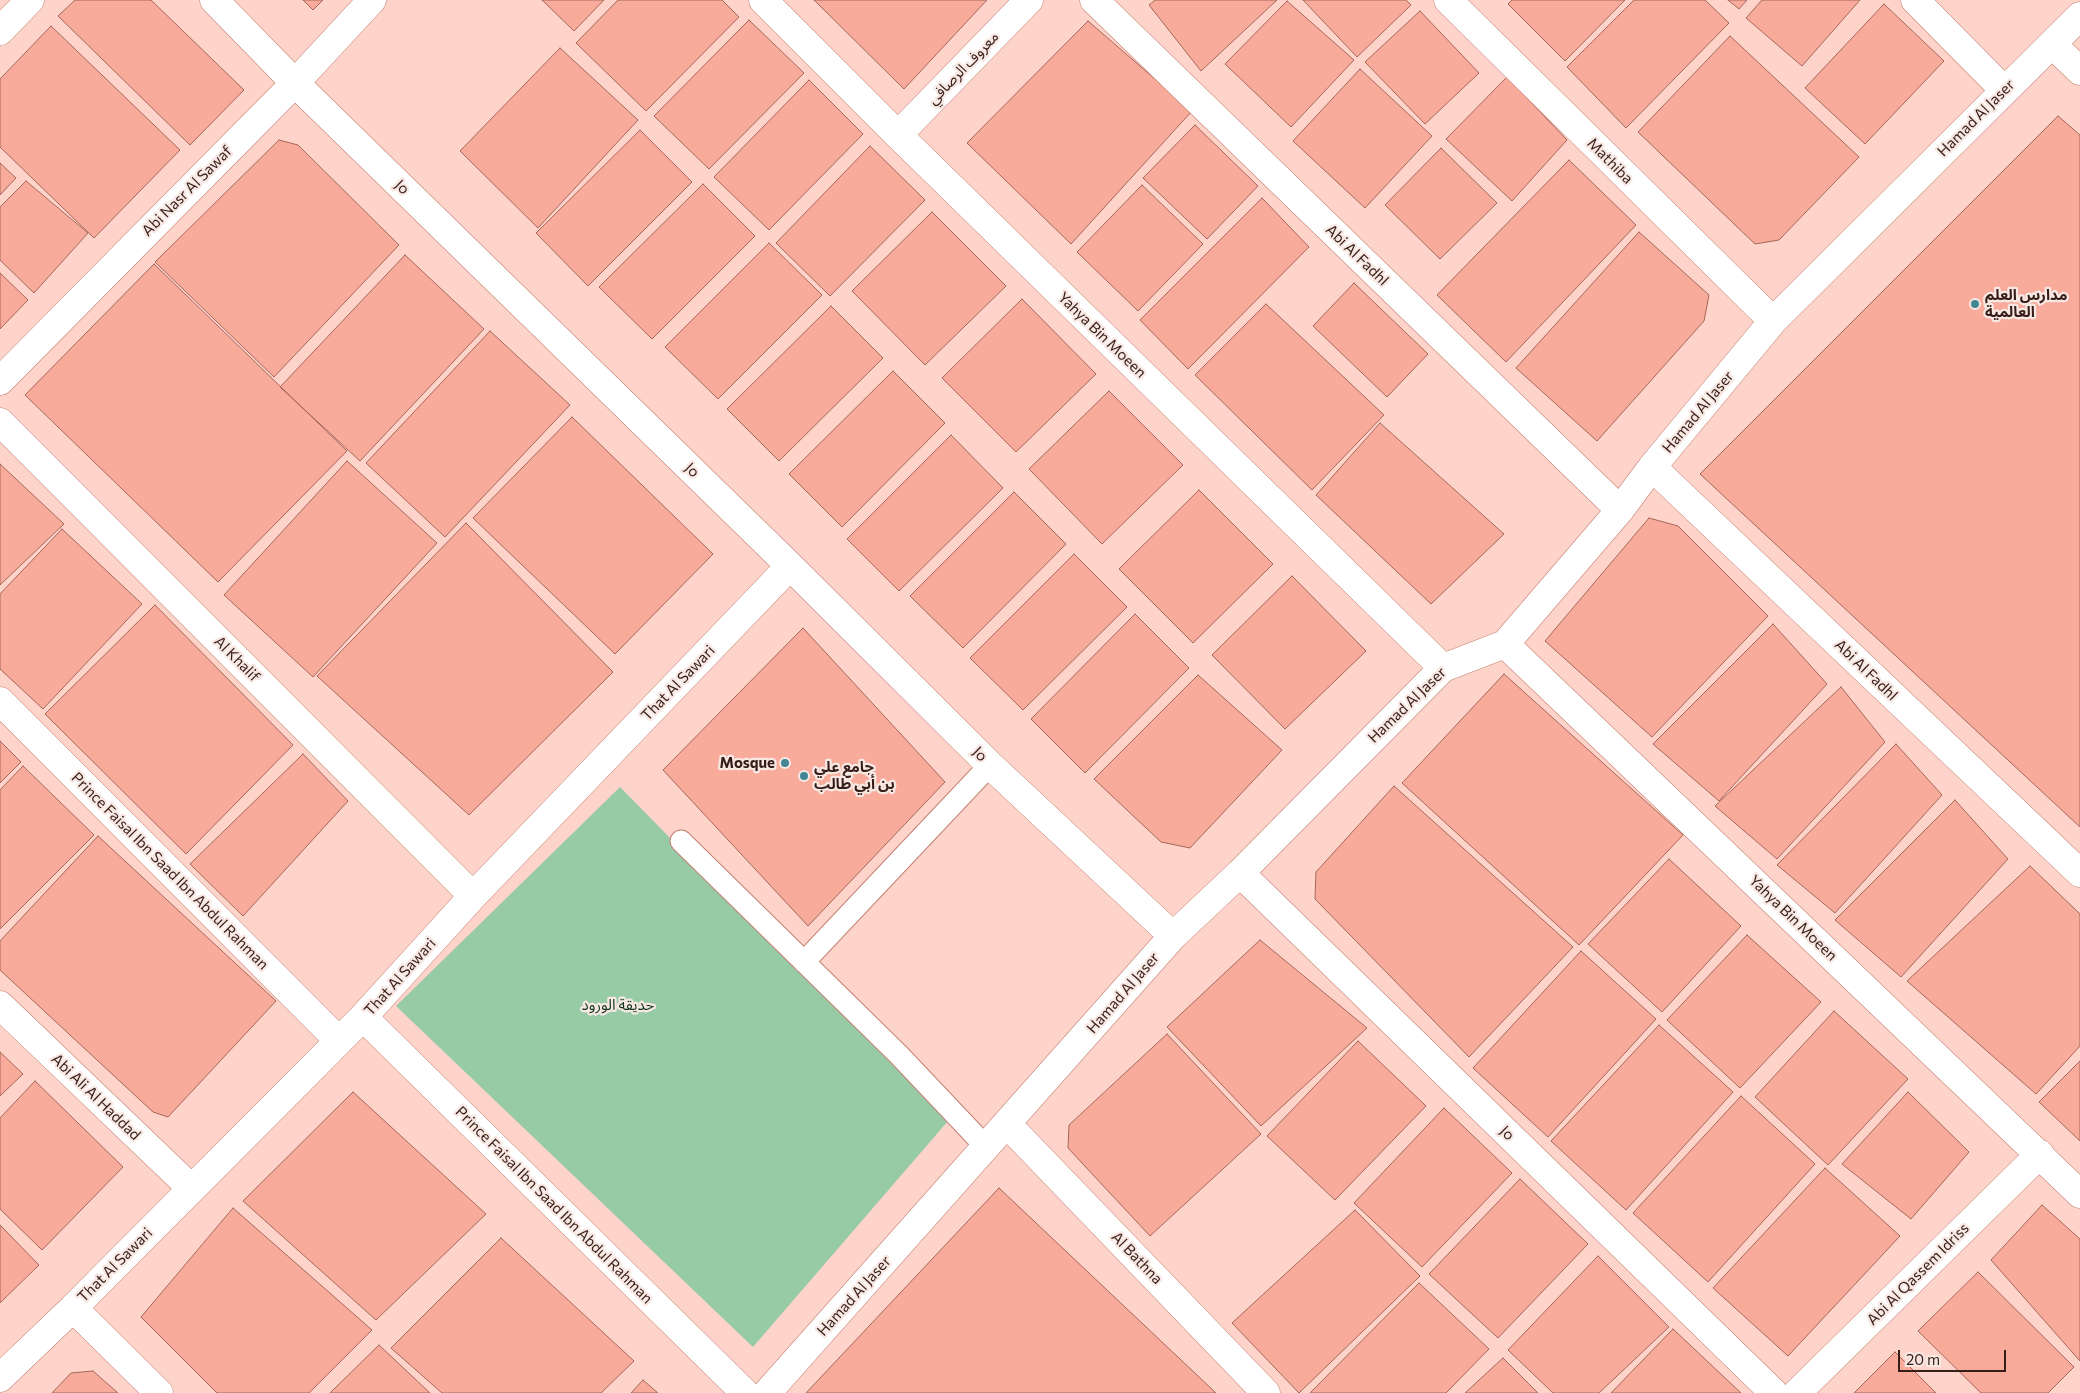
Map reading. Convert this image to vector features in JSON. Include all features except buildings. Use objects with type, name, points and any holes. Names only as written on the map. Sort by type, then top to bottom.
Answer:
[{"type":"street","points":[[0,31],[30,0]]},
{"type":"street","name":"Jo","points":[[214,0],[295,83],[790,566],[990,765],[1173,936]]},
{"type":"street","name":"Abi Nasr Al Sawaf","points":[[0,380],[295,83],[372,0]]},
{"type":"street","name":"Yahya Bin Moeen","points":[[763,0],[898,135],[1443,668]]},
{"type":"street","name":"معروف الرصافي","points":[[898,135],[1029,0]]},
{"type":"street","name":"Abi Al Fadhl","points":[[1094,0],[1620,510]]},
{"type":"street","name":"Mathiba","points":[[1448,0],[1773,321]]},
{"type":"street","points":[[1914,0],[2004,90]]},
{"type":"street","name":"Hamad Al Jaser","points":[[767,1393],[987,1148],[1173,936],[1240,872],[1443,668],[1506,644],[1620,510],[1652,467],[1773,321],[2080,16]]},
{"type":"street","points":[[2052,44],[2080,72]]},
{"type":"street","name":"Al Khalif","points":[[0,422],[473,896]]},
{"type":"street","name":"Abi Al Fadhl","points":[[1652,467],[2080,874]]},
{"type":"street","name":"That Al Sawari","points":[[0,1378],[73,1308],[363,1017],[473,896],[790,566]]},
{"type":"street","name":"Yahya Bin Moeen","points":[[1506,644],[2080,1194]]},
{"type":"street","name":"Prince Faisal Ibn Saad Ibn Abdul Rahman","points":[[0,701],[339,1041]]},
{"type":"street","name":"Jo","points":[[1240,872],[1774,1393]]},
{"type":"street","name":"Abi Ali Al Haddad","points":[[0,1005],[191,1188]]},
{"type":"street","name":"Prince Faisal Ibn Saad Ibn Abdul Rahman","points":[[363,1017],[745,1393]]},
{"type":"street","name":"Al Bathna","points":[[1007,1124],[1266,1393]]},
{"type":"street","name":"Abi Al Qassem Idriss","points":[[1797,1393],[2040,1154]]},
{"type":"street","points":[[73,1308],[158,1393]]},
{"type":"lane","points":[[804,962],[990,765]]},
{"type":"lane","points":[[681,841],[899,1055],[987,1148]]},
{"type":"green space","name":"حديقة الورود","points":[[620,787],[948,1121],[753,1347],[396,1006]]},
{"type":"place","name":"مدارس العلم العالمية","points":[[1975,304]]},
{"type":"place","name":"Mosque","points":[[785,763]]},
{"type":"place","name":"جامع علي بن أبي طالب","points":[[804,776]]}]
